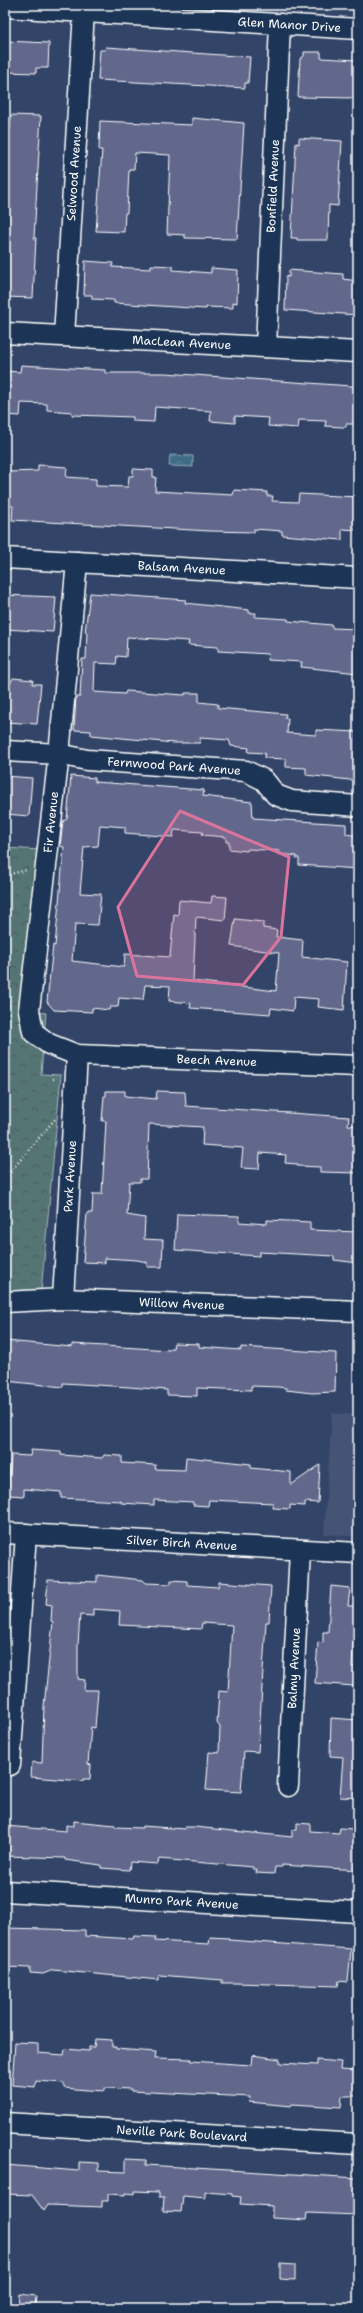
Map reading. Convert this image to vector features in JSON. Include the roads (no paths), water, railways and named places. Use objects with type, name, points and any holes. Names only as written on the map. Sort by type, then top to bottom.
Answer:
[{"type":"street","name":"Glen Manor Drive","points":[[5,8],[358,29]]},
{"type":"street","name":"Selwood Avenue","points":[[64,336],[84,12]]},
{"type":"street","name":"Bonfield Avenue","points":[[266,347],[280,24]]},
{"type":"street","name":"MacLean Avenue","points":[[5,333],[358,352]]},
{"type":"street","name":"Balsam Avenue","points":[[5,558],[358,578]]},
{"type":"street","name":"Fir Avenue","points":[[77,562],[59,754],[30,1010],[33,1032],[48,1044],[77,1054]]},
{"type":"street","name":"Fernwood Park Avenue","points":[[5,751],[59,754],[86,760],[246,771],[264,780],[276,795],[292,801],[358,806]]},
{"type":"street","name":"Beech Avenue","points":[[77,1054],[358,1061]]},
{"type":"street","name":"Park Avenue","points":[[63,1298],[77,1054]]},
{"type":"street","name":"Willow Avenue","points":[[5,1302],[63,1298],[358,1310]]},
{"type":"street","name":"Silver Birch Avenue","points":[[5,1533],[358,1553]]},
{"type":"street","points":[[10,1765],[26,1534]]},
{"type":"street","name":"Balmy Avenue","points":[[288,1786],[300,1550]]},
{"type":"street","name":"Munro Park Avenue","points":[[5,1891],[358,1912]]},
{"type":"street","name":"Neville Park Boulevard","points":[[5,2124],[358,2144]]},
{"type":"water","points":[[170,455],[193,456],[193,467],[169,466]]}]
